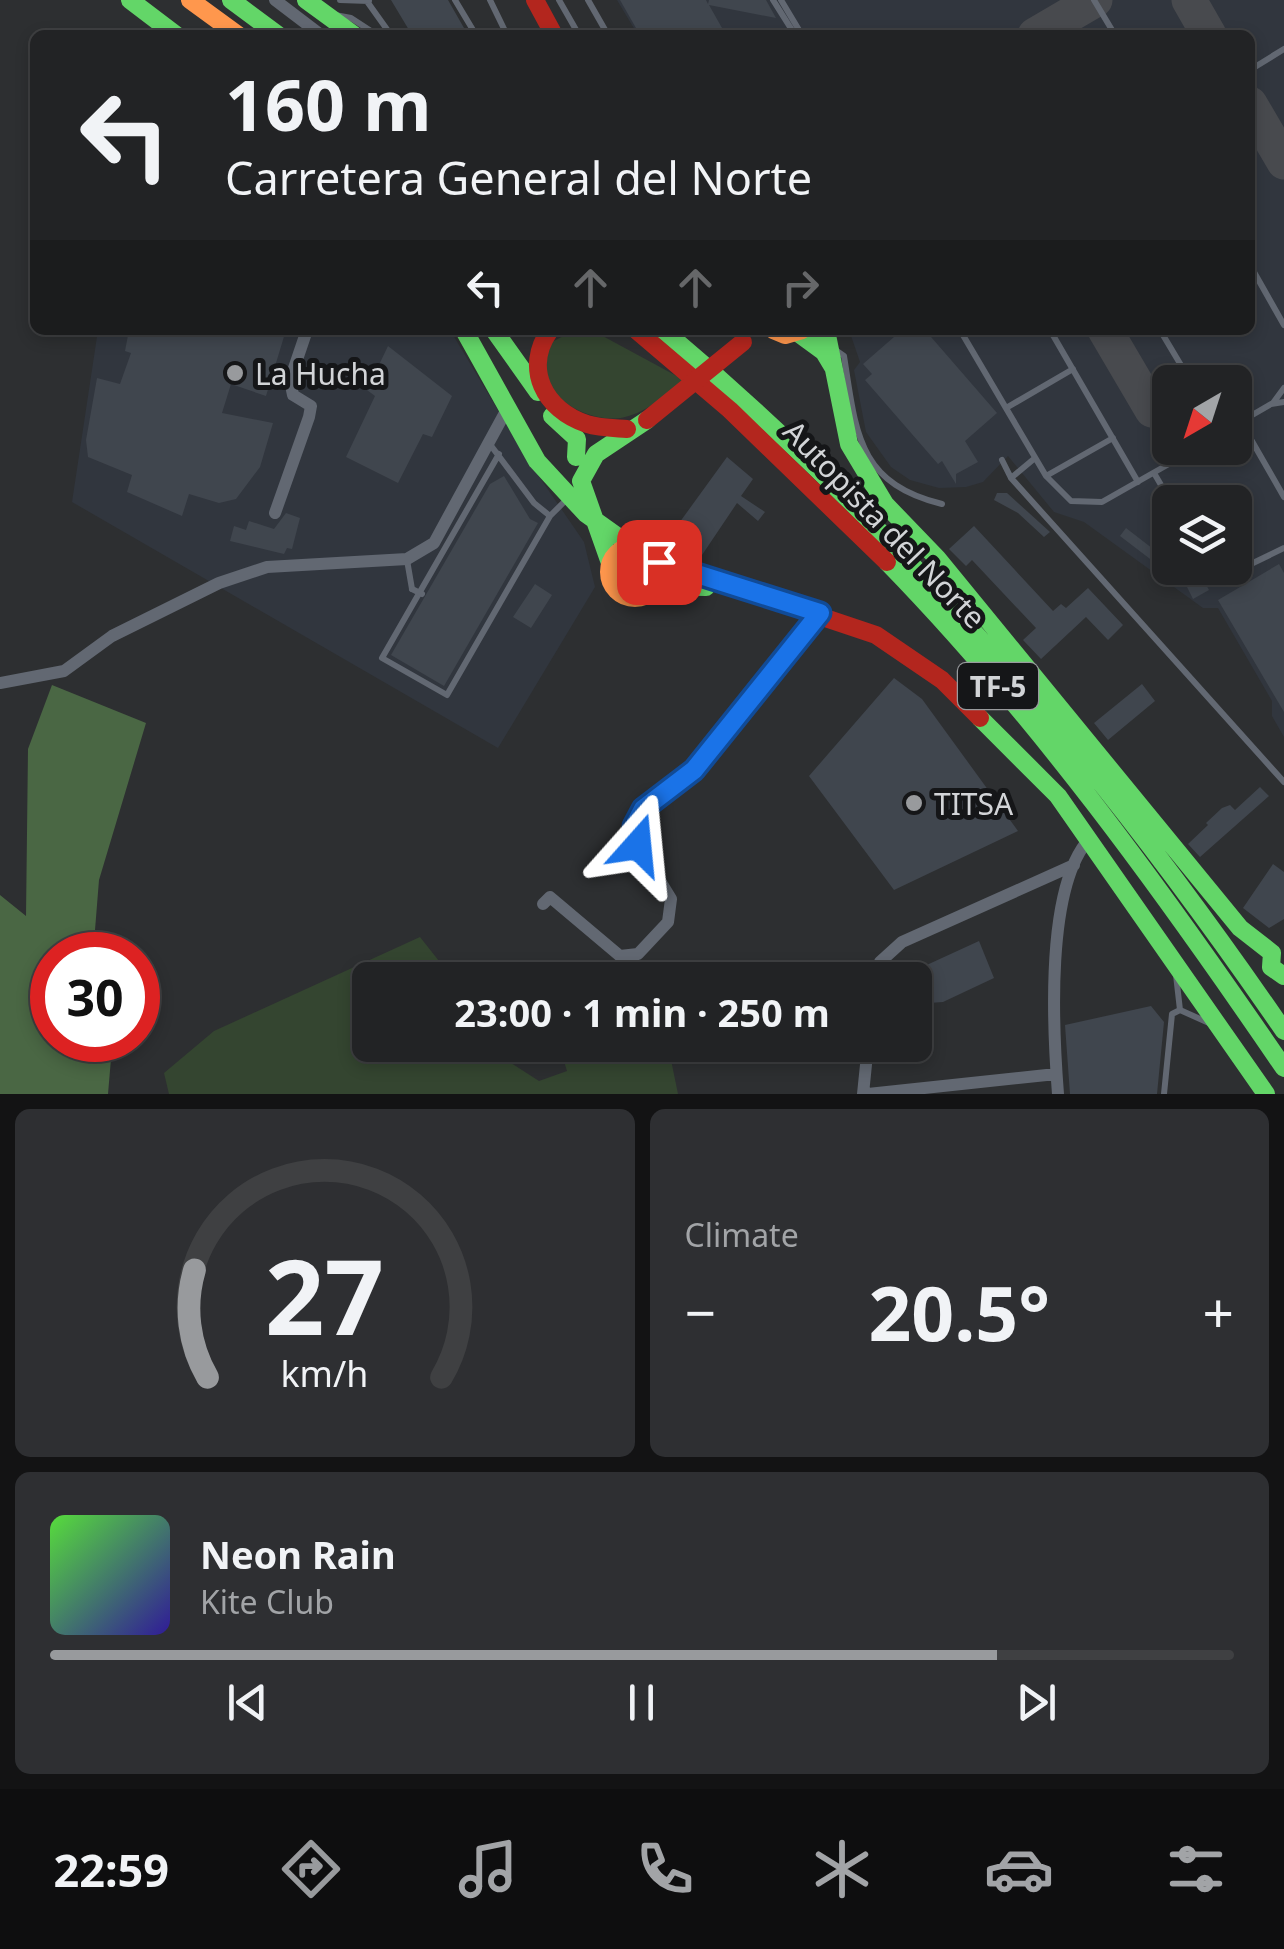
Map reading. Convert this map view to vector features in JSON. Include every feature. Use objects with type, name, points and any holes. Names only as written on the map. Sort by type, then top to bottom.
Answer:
[{"type":"main road","points":[[130,0],[169,30]]},
{"type":"main road","points":[[190,0],[231,30]]},
{"type":"main road","points":[[231,0],[271,30]]},
{"type":"main road","points":[[318,4],[348,30]]},
{"type":"main road","points":[[467,335],[537,461],[586,514],[647,548],[738,590],[820,613],[876,636],[942,680],[1058,796],[1180,964],[1266,1094]]},
{"type":"main road","points":[[497,335],[546,404],[572,425],[626,430]]},
{"type":"main road","points":[[545,335],[534,359],[537,380],[546,395],[582,422],[626,430]]},
{"type":"main road","points":[[624,335],[661,350]]},
{"type":"main road","name":"Autopista del Norte","points":[[642,335],[800,471],[951,629],[1133,852],[1284,1068]]},
{"type":"main road","name":"Autopista del Norte","points":[[669,335],[793,442],[956,610],[1079,754],[1191,899],[1284,1031]]},
{"type":"main road","points":[[738,590],[657,586],[642,597],[626,596],[610,580],[610,563],[586,514],[580,479],[588,462],[626,430],[754,335]]},
{"type":"main road","points":[[804,335],[824,352],[831,348],[849,444],[885,504],[937,558],[1240,928],[1278,949],[1271,967],[1284,976]]},
{"type":"main road","points":[[506,348],[528,392],[577,439],[576,457],[564,493]]},
{"type":"main road","points":[[537,461],[561,463],[626,430]]},
{"type":"main road","points":[[610,563],[618,552],[647,548]]},
{"type":"main road","points":[[647,548],[657,586]]},
{"type":"street","points":[[275,0],[314,30]]},
{"type":"street","points":[[275,513],[310,416],[311,406],[293,395],[290,380],[305,335]]},
{"type":"street","points":[[0,683],[64,672],[112,636],[188,603],[219,584],[267,567],[407,559],[434,543],[493,446],[506,409]]},
{"type":"street","points":[[493,446],[519,432]]},
{"type":"street","points":[[543,904],[550,897],[620,956],[638,954],[668,922],[672,898],[638,845],[634,826],[643,809],[694,770],[820,613]]},
{"type":"street","points":[[1058,1094],[1056,942],[1074,865],[1090,838]]},
{"type":"street","points":[[880,962],[902,942],[1074,865]]},
{"type":"street","points":[[867,1062],[866,1094],[1056,1074]]},
{"type":"lane","points":[[456,0],[473,30]]},
{"type":"lane","points":[[490,0],[505,30]]},
{"type":"lane","points":[[559,0],[576,30]]},
{"type":"lane","points":[[588,0],[605,30]]},
{"type":"lane","points":[[773,0],[796,30]]},
{"type":"lane","points":[[781,0],[797,30]]},
{"type":"lane","points":[[1094,0],[1112,30]]},
{"type":"lane","points":[[318,4],[367,1],[388,30]]},
{"type":"lane","points":[[318,4],[370,30]]},
{"type":"lane","points":[[1255,67],[1284,50]]},
{"type":"lane","points":[[1255,274],[1284,325]]},
{"type":"lane","points":[[963,335],[1046,476],[1063,497],[1088,505],[1102,502],[1167,465]]},
{"type":"lane","points":[[1053,335],[1138,482]]},
{"type":"lane","points":[[1163,335],[1180,365]]},
{"type":"lane","points":[[831,348],[844,356],[856,427],[878,474],[912,497],[942,504]]},
{"type":"lane","points":[[1006,408],[1072,369]]},
{"type":"lane","points":[[1272,404],[1284,388]]},
{"type":"lane","points":[[1252,416],[1284,402]]},
{"type":"lane","points":[[1046,476],[1113,438]]},
{"type":"lane","points":[[550,516],[534,503],[493,446],[382,658],[446,695],[564,493]]},
{"type":"lane","points":[[1252,446],[1284,497]]},
{"type":"lane","points":[[1011,478],[1035,458]]},
{"type":"lane","points":[[1002,460],[1011,478],[1284,782]]},
{"type":"lane","points":[[1154,472],[1161,485]]},
{"type":"lane","points":[[1252,566],[1284,548]]},
{"type":"lane","points":[[407,559],[412,589],[422,594]]},
{"type":"lane","points":[[1180,964],[1180,1010]]},
{"type":"lane","points":[[1180,1010],[1201,1022],[1220,1025]]},
{"type":"lane","points":[[1164,1094],[1172,1014],[1180,1010]]},
{"type":"shaded area","points":[[617,0],[1284,0],[1284,737],[1272,716],[1272,701],[1218,608],[1203,608],[1171,585],[1252,585],[1252,485],[1152,485],[1152,571],[1084,522],[1054,512],[1008,456],[983,482],[966,487],[939,488],[910,480],[891,467],[866,432],[854,370],[860,362],[851,335],[1255,335],[1255,30],[635,30]]},
{"type":"shaded area","points":[[97,335],[453,335],[529,462],[584,542],[595,587],[498,748],[72,502]]},
{"type":"green space","points":[[565,335],[601,335],[684,380],[657,402],[634,414],[613,419],[586,414],[552,389],[545,364],[552,342]]},
{"type":"green space","points":[[52,685],[146,723],[99,880],[95,932],[30,932],[30,1062],[111,1062],[108,1094],[0,1094],[0,895],[26,916],[28,749]]},
{"type":"green space","points":[[420,937],[440,962],[365,962]]},
{"type":"green space","points":[[352,968],[352,1062],[510,1062],[539,1081],[567,1071],[564,1062],[671,1062],[678,1094],[169,1094],[164,1073],[214,1031]]},
{"type":"building","points":[[391,0],[448,0],[465,30],[409,30]]},
{"type":"building","points":[[620,0],[706,0],[708,4],[709,0],[766,0],[776,18],[709,5],[723,30],[637,30]]},
{"type":"building","points":[[128,335],[284,335],[266,396],[231,384],[222,413],[273,423],[260,467],[236,499],[219,503],[189,494],[182,516],[127,492],[132,475],[88,457],[86,440],[97,378],[120,384],[131,353],[125,351]]},
{"type":"building","points":[[896,335],[929,335],[997,413],[965,441],[978,462],[956,474],[956,484],[942,461],[938,464],[865,380],[872,374],[863,364]]},
{"type":"building","points":[[388,346],[452,396],[432,437],[423,434],[398,483],[346,457],[375,396],[367,390]]},
{"type":"building","points":[[727,457],[753,479],[741,496],[765,512],[758,521],[737,503],[698,561],[669,537]]},
{"type":"building","points":[[504,476],[530,519],[538,523],[444,686],[391,655],[490,484]]},
{"type":"building","points":[[997,493],[1007,493],[1050,532],[1044,537],[1018,513],[994,500]]},
{"type":"building","points":[[286,513],[300,518],[292,549],[287,548],[284,554],[230,541],[234,526],[246,530],[249,521],[274,529]]},
{"type":"building","points":[[974,526],[1053,611],[1061,604],[1066,608],[1088,588],[1123,625],[1108,640],[1086,617],[1041,659],[1023,640],[1036,628],[972,560],[966,566],[949,549]]},
{"type":"building","points":[[1126,528],[1152,548],[1152,560],[1120,536]]},
{"type":"building","points":[[1279,564],[1284,573],[1284,712],[1218,600],[1243,585],[1252,585],[1252,580]]},
{"type":"building","points":[[535,584],[552,595],[531,628],[513,617]]},
{"type":"building","points":[[1186,585],[1206,585],[1209,590],[1193,599]]},
{"type":"building","name":"TITSA","points":[[894,678],[922,699],[1018,831],[894,890],[809,776]]},
{"type":"building","points":[[1142,684],[1155,701],[1108,740],[1094,723]]},
{"type":"building","points":[[1260,787],[1269,796],[1200,857],[1188,844],[1206,823],[1222,808],[1230,805],[1235,810]]},
{"type":"building","points":[[1273,864],[1284,872],[1284,919],[1269,928],[1243,908]]},
{"type":"building","points":[[979,941],[994,978],[943,1002],[932,1003],[932,963]]},
{"type":"building","points":[[1151,1006],[1164,1022],[1157,1094],[1070,1094],[1065,1025]]},
{"type":"taxiway","points":[[1044,30],[1095,0]]},
{"type":"taxiway","points":[[1189,0],[1206,30]]},
{"type":"taxiway","points":[[1255,113],[1284,162]]},
{"type":"taxiway","points":[[1108,335],[1152,410]]},
{"type":"traffic: fast","points":[[130,0],[169,30]]},
{"type":"traffic: fast","points":[[231,0],[271,30]]},
{"type":"traffic: fast","points":[[306,0],[347,30]]},
{"type":"traffic: fast","points":[[467,335],[537,461],[586,514],[631,546]]},
{"type":"traffic: fast","points":[[498,335],[538,392]]},
{"type":"traffic: fast","points":[[669,335],[839,490],[998,659],[1145,839],[1284,1031]]},
{"type":"traffic: fast","points":[[801,335],[824,352],[833,367]]},
{"type":"traffic: fast","points":[[827,335],[849,444],[885,504],[937,558],[1240,928],[1272,953]]},
{"type":"traffic: fast","points":[[552,416],[577,439],[576,457]]},
{"type":"traffic: fast","points":[[610,563],[581,481],[596,454],[647,420]]},
{"type":"traffic: fast","points":[[887,562],[1047,743],[1192,936],[1284,1068]]},
{"type":"traffic: fast","points":[[657,586],[706,587]]},
{"type":"traffic: fast","points":[[980,718],[1058,796],[1266,1094]]},
{"type":"traffic: fast","points":[[1272,953],[1271,967],[1284,976]]},
{"type":"traffic: slow","points":[[190,0],[231,30]]},
{"type":"traffic: slow","points":[[635,546],[653,554],[661,572],[653,590],[635,598],[617,590],[609,572],[617,554],[635,546]]},
{"type":"traffic: jam","points":[[535,0],[551,30]]},
{"type":"traffic: jam","points":[[547,335],[538,359],[542,386],[549,398],[572,418],[587,424],[627,429]]},
{"type":"traffic: jam","points":[[642,335],[730,410],[887,562]]},
{"type":"traffic: jam","points":[[647,420],[743,342]]},
{"type":"traffic: jam","points":[[659,562],[876,635],[942,680],[980,718]]},
{"type":"place","name":"La Hucha","points":[[235,373]]},
{"type":"place","name":"TITSA","points":[[914,803]]},
{"type":"route","points":[[638,845],[634,826],[643,809],[694,770],[780,657],[820,613],[659,562]]}]
